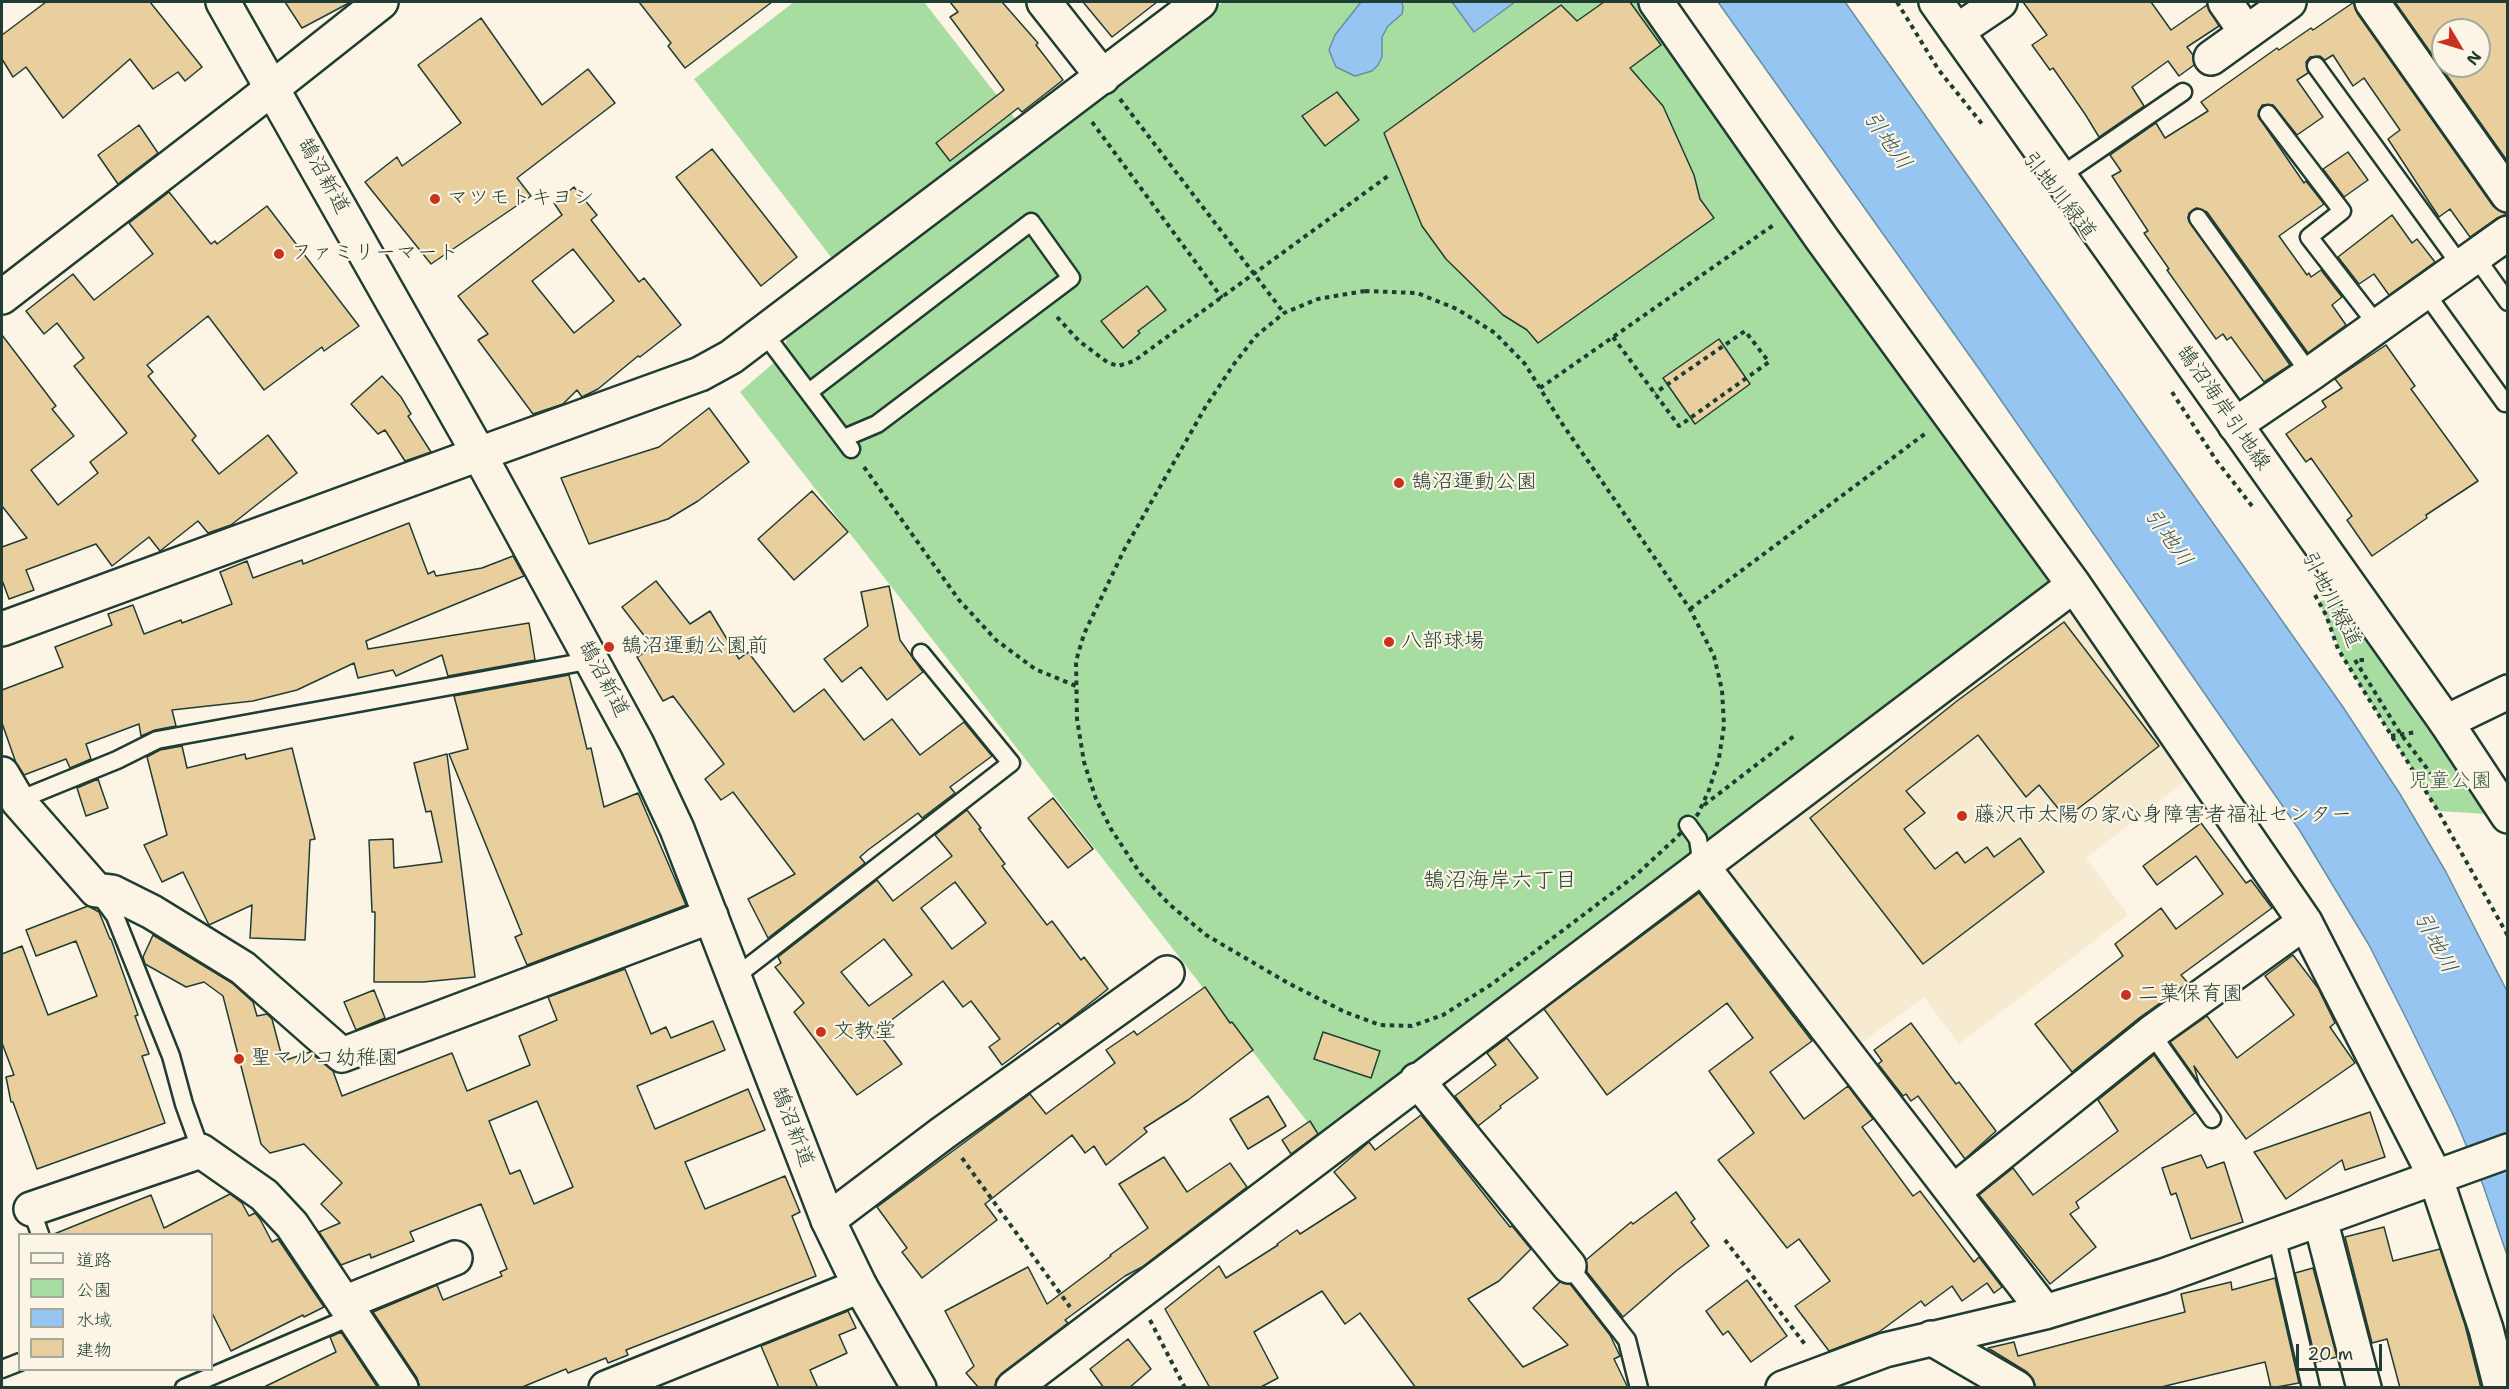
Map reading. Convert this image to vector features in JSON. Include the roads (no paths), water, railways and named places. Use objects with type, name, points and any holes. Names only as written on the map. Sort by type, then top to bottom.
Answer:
[{"type":"street","name":"鵠沼新道","points":[[223,2],[479,454],[637,744],[677,829],[828,1220],[860,1286],[919,1388]]},
{"type":"street","points":[[2,297],[381,2]]},
{"type":"street","points":[[1044,2],[1103,77]]},
{"type":"street","points":[[2,629],[700,374],[731,357],[764,333],[1200,2]]},
{"type":"street","points":[[1656,2],[1800,207],[2050,551],[2306,922],[2435,1176],[2486,1329],[2501,1388]]},
{"type":"street","name":"鵠沼海岸引地線","points":[[1936,2],[2235,425],[2431,724],[2508,816]]},
{"type":"street","points":[[1957,31],[2000,2]]},
{"type":"street","points":[[2225,2],[2246,32]]},
{"type":"street","points":[[2211,58],[2289,2]]},
{"type":"street","points":[[2372,2],[2508,195]]},
{"type":"street","points":[[2235,425],[2508,233]]},
{"type":"street","points":[[1013,1388],[1086,1330],[2074,585]]},
{"type":"street","points":[[2431,724],[2508,692]]},
{"type":"street","points":[[7,794],[96,890],[112,892],[152,912],[243,968],[342,1055],[711,916]]},
{"type":"street","points":[[1702,866],[2045,1312]]},
{"type":"street","points":[[1953,1192],[2151,1033],[2306,922]]},
{"type":"street","points":[[828,1220],[944,1133],[1167,973]]},
{"type":"street","points":[[1417,1080],[1569,1266]]},
{"type":"street","points":[[36,1222],[201,1151],[276,1206],[292,1225],[400,1388]]},
{"type":"street","points":[[1783,1388],[1885,1350],[2045,1312],[2163,1276],[2493,1156]]},
{"type":"street","points":[[2320,1219],[2364,1388]]},
{"type":"street","points":[[348,1310],[455,1257]]},
{"type":"street","points":[[606,1388],[860,1286]]},
{"type":"street","points":[[1931,1338],[2017,1388]]},
{"type":"lane","points":[[2316,66],[2468,261],[2508,302]]},
{"type":"lane","points":[[2059,177],[2183,92]]},
{"type":"lane","points":[[2268,114],[2342,211],[2309,237],[2378,326]]},
{"type":"lane","points":[[2198,218],[2310,374]]},
{"type":"lane","points":[[764,333],[847,444],[1071,278],[1031,222],[809,392]]},
{"type":"lane","points":[[2425,292],[2505,403]]},
{"type":"lane","points":[[735,977],[1011,763],[921,653]]},
{"type":"lane","points":[[7,794],[157,740],[593,660]]},
{"type":"lane","points":[[1688,825],[1698,839],[1702,866]]},
{"type":"lane","points":[[96,890],[115,916],[124,938],[171,1056],[184,1104],[201,1151]]},
{"type":"lane","points":[[2151,1033],[2212,1119]]},
{"type":"lane","points":[[2276,1235],[2311,1388]]},
{"type":"lane","points":[[1569,1266],[1627,1340],[1639,1388]]},
{"type":"lane","points":[[184,1388],[348,1310]]},
{"type":"lane","points":[[2,1369],[18,1363]]},
{"type":"water","points":[[1361,2],[1402,2],[1403,8],[1402,14],[1388,26],[1382,37],[1382,57],[1378,65],[1372,71],[1355,76],[1336,67],[1329,50],[1335,35]]},
{"type":"water","points":[[1452,2],[1515,2],[1474,32]]},
{"type":"water","name":"引地川","points":[[1718,2],[1845,2],[2343,707],[2400,794],[2446,872],[2507,991],[2507,1255],[2483,1185],[2455,1119],[2408,1022],[2369,945],[2300,831],[1982,373]]},
{"type":"place","name":"マツモトキヨシ","points":[[435,199]]},
{"type":"place","name":"ファミリーマート","points":[[279,254]]},
{"type":"place","name":"鵠沼運動公園","points":[[1399,483]]},
{"type":"place","name":"八部球場","points":[[1389,642]]},
{"type":"place","name":"鵠沼運動公園前","points":[[609,647]]},
{"type":"place","name":"藤沢市太陽の家心身障害者福祉センター","points":[[1962,816]]},
{"type":"place","name":"二葉保育園","points":[[2126,995]]},
{"type":"place","name":"文教堂","points":[[821,1032]]},
{"type":"place","name":"聖マルコ幼稚園","points":[[239,1059]]},
{"type":"district","name":"鵠沼海岸六丁目","points":[[1500,881]]},
{"type":"park label","name":"児童公園","points":[[2450,782]]}]
